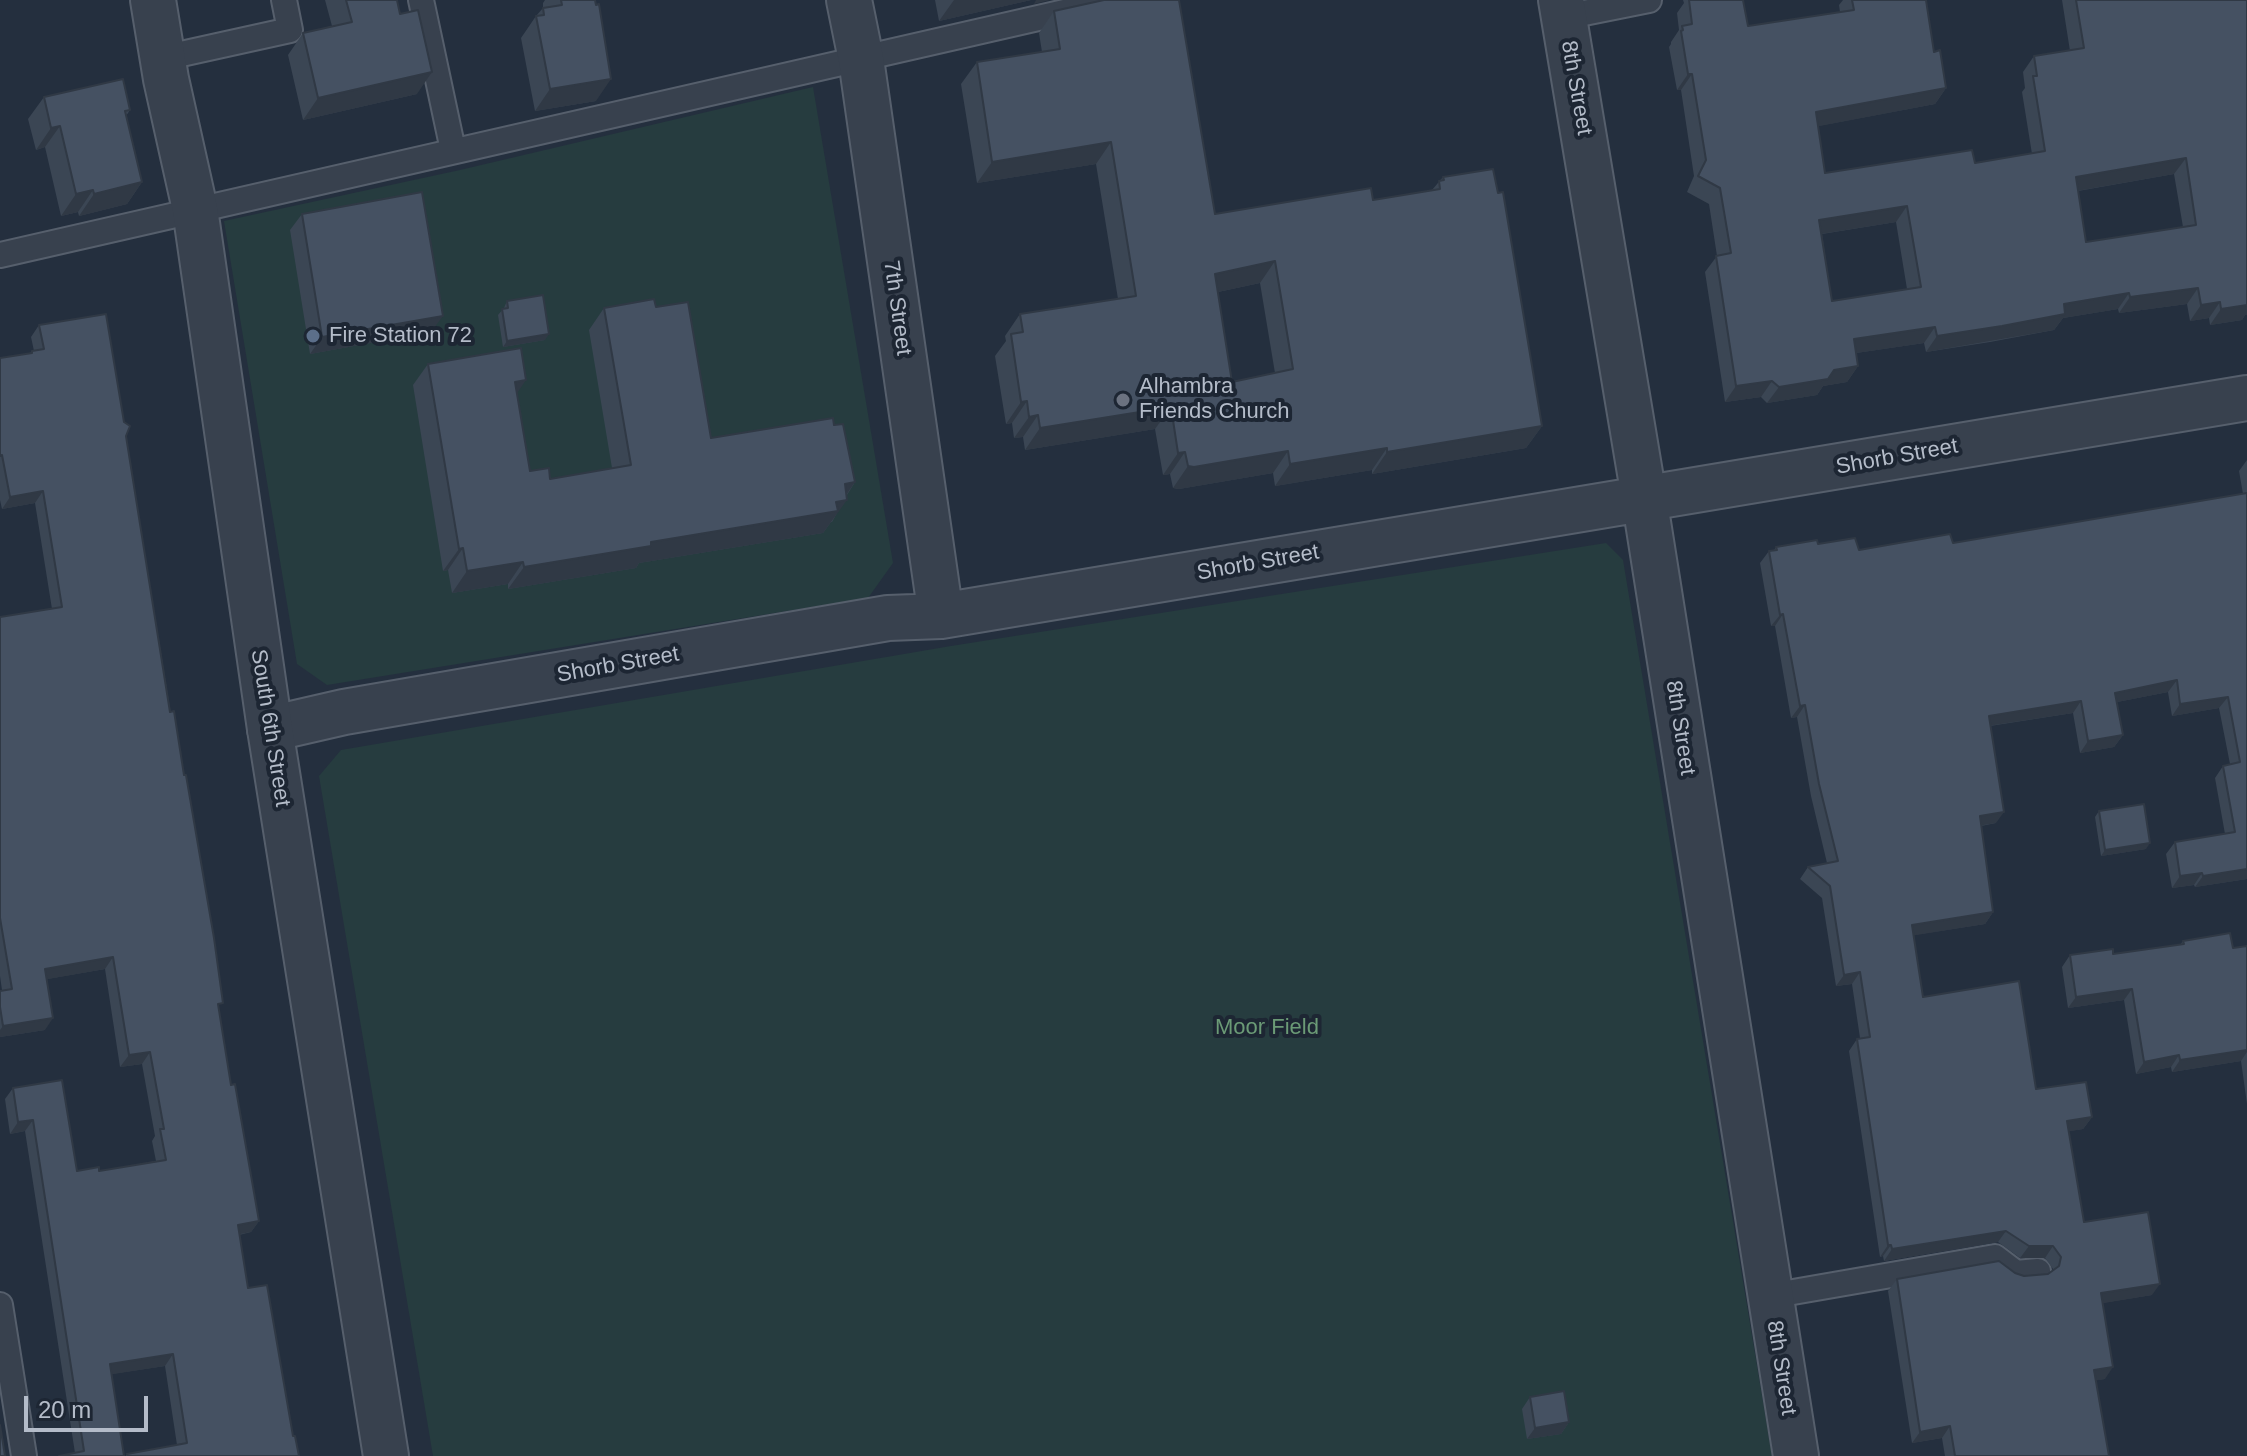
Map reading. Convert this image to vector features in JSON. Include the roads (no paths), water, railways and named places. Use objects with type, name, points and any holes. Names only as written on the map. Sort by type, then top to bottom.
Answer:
[{"type":"street","name":"South 6th Street","points":[[153,0],[195,209],[270,729],[386,1456]]},
{"type":"street","name":"7th Street","points":[[849,0],[861,59],[941,616]]},
{"type":"street","name":"8th Street","points":[[1562,8],[1644,497],[1796,1456]]},
{"type":"street","name":"Shorb Street","points":[[270,729],[344,712],[888,618],[941,616],[2247,398]]},
{"type":"lane","points":[[163,58],[290,30],[284,0]]},
{"type":"lane","points":[[421,0],[453,150]]},
{"type":"lane","points":[[0,255],[1117,0]]},
{"type":"lane","points":[[1562,8],[1649,0]]},
{"type":"lane","points":[[1770,1296],[1995,1257],[2016,1273],[2038,1271]]},
{"type":"lane","points":[[0,1305],[24,1456]]},
{"type":"place","name":"Fire Station 72","points":[[313,336]]},
{"type":"place","name":"Alhambra Friends Church","points":[[1123,400]]},
{"type":"park label","name":"Moor Field","points":[[1267,1028]]}]
